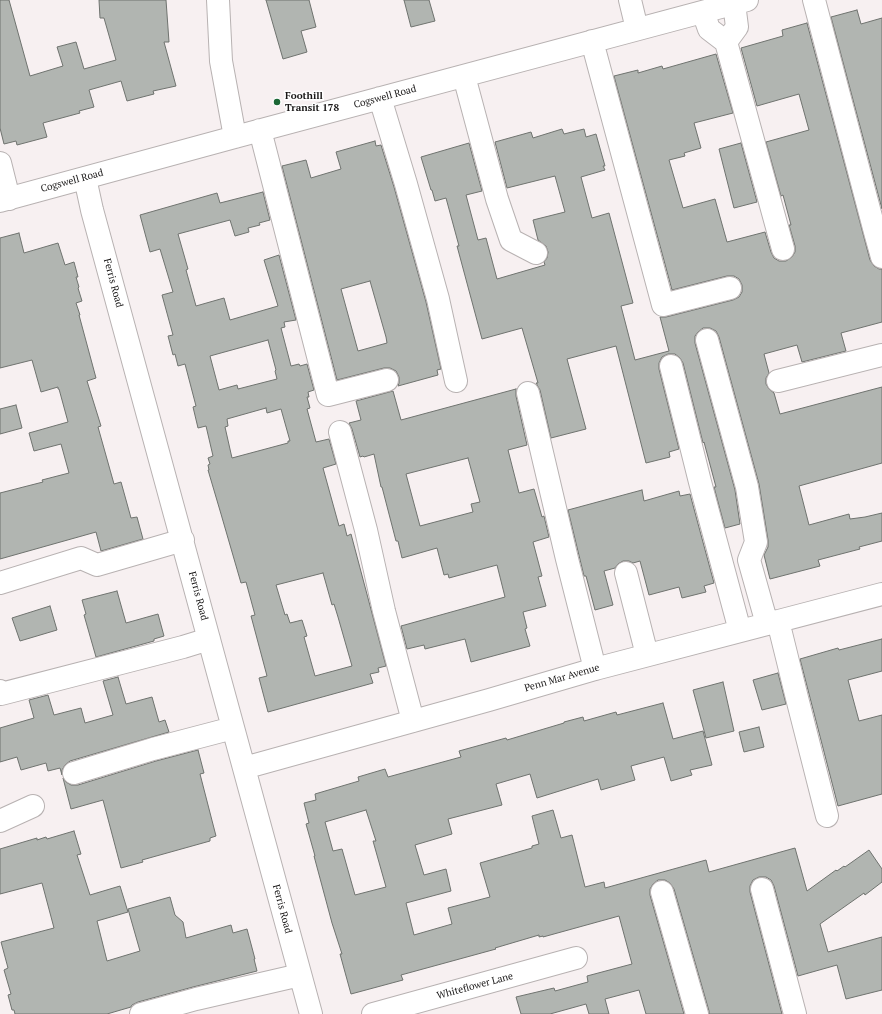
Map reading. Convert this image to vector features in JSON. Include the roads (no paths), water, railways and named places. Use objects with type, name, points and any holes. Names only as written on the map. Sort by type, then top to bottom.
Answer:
[{"type":"street","points":[[218,0],[221,61],[235,137]]},
{"type":"street","points":[[630,0],[637,29]]},
{"type":"street","points":[[814,0],[882,257]]},
{"type":"street","points":[[726,42],[737,27],[740,2]]},
{"type":"street","name":"Cogswell Road","points":[[5,200],[260,130],[740,2]]},
{"type":"street","points":[[702,12],[709,29],[726,42],[783,249]]},
{"type":"street","points":[[592,41],[664,305],[730,288]]},
{"type":"street","points":[[464,76],[497,199],[511,240],[536,253]]},
{"type":"street","points":[[380,98],[438,299],[456,381]]},
{"type":"street","points":[[260,130],[328,395],[387,380]]},
{"type":"street","points":[[0,164],[5,200]]},
{"type":"street","name":"Ferris Road","points":[[85,178],[92,210],[311,1014]]},
{"type":"street","points":[[708,340],[746,487],[756,542],[750,560],[797,698],[827,816]]},
{"type":"street","points":[[778,381],[882,355]]},
{"type":"street","points":[[670,366],[740,630]]},
{"type":"street","points":[[528,393],[567,559],[595,669]]},
{"type":"street","points":[[340,432],[366,530],[384,611],[413,721]]},
{"type":"street","points":[[0,583],[81,558],[97,565],[183,540]]},
{"type":"street","points":[[626,573],[647,655]]},
{"type":"street","name":"Penn Mar Avenue","points":[[244,768],[595,669],[882,594]]},
{"type":"street","points":[[0,691],[1,694],[209,639]]},
{"type":"street","points":[[74,773],[153,749],[234,728]]},
{"type":"street","points":[[0,821],[33,806]]},
{"type":"street","points":[[762,889],[795,1014]]},
{"type":"street","points":[[662,892],[697,1014]]},
{"type":"street","name":"Whiteflower Lane","points":[[373,1014],[576,958]]},
{"type":"street","points":[[141,1014],[300,974]]},
{"type":"place","name":"Foothill Transit 178","points":[[277,102]]}]
